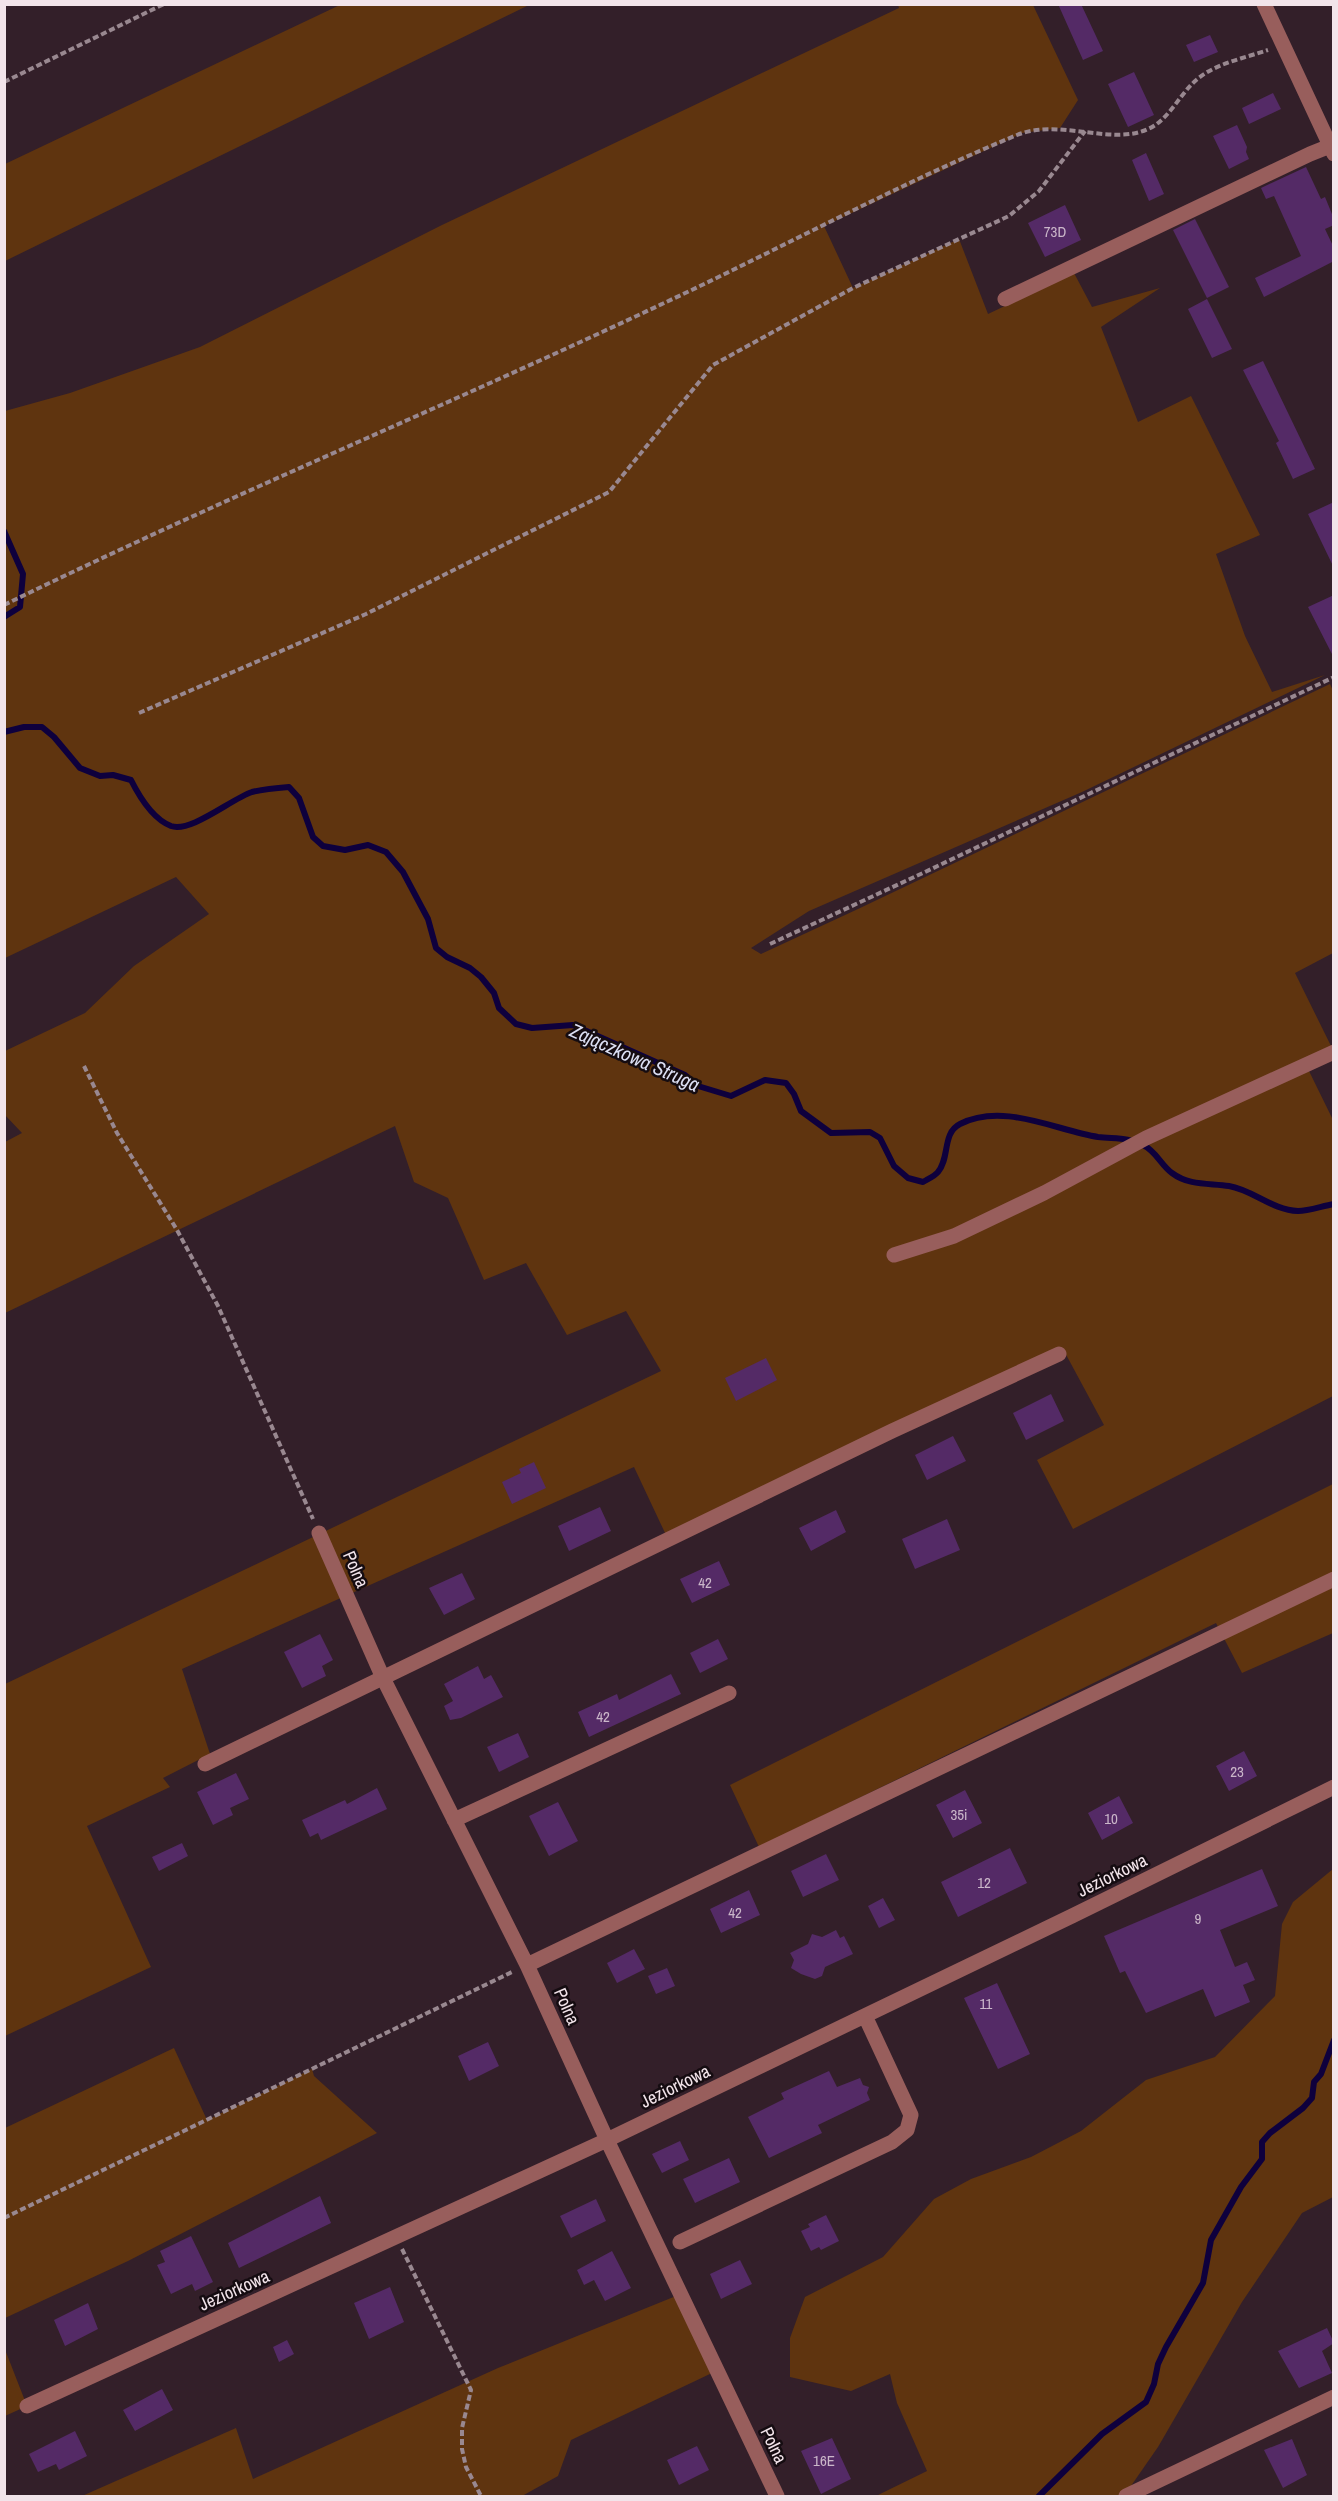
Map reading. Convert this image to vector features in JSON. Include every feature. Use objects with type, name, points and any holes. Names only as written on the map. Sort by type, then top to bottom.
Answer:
[{"type":"street","points":[[1005,299],[1331,146],[1264,4]]},
{"type":"street","points":[[894,1255],[954,1236],[1044,1193],[1146,1138],[1334,1052]]},
{"type":"street","points":[[205,1764],[881,1436],[1059,1354]]},
{"type":"street","name":"Polna","points":[[319,1533],[383,1678],[527,1965],[607,2140],[777,2496]]},
{"type":"street","points":[[527,1965],[1334,1579]]},
{"type":"street","points":[[454,1820],[729,1693]]},
{"type":"street","name":"Jeziorkowa","points":[[27,2406],[607,2140],[1334,1788]]},
{"type":"street","points":[[680,2242],[892,2142],[907,2130],[910,2115],[865,2016]]},
{"type":"street","points":[[1126,2496],[1334,2397]]},
{"type":"path","points":[[4,81],[164,4]]},
{"type":"path","points":[[4,605],[222,502],[663,304],[1022,133],[1060,128],[1124,134],[1150,129],[1170,111],[1193,82],[1212,68],[1283,46]]},
{"type":"path","points":[[139,713],[366,614],[609,492],[713,366],[853,288],[1009,216],[1039,191],[1085,131]]},
{"type":"path","points":[[770,944],[1334,677]]},
{"type":"path","points":[[84,1066],[117,1133],[177,1230],[218,1306],[319,1533]]},
{"type":"path","points":[[4,2218],[527,1965]]},
{"type":"path","points":[[396,2238],[471,2390],[462,2428],[462,2450],[466,2467],[481,2496]]},
{"type":"shaded area","points":[[342,4],[529,5],[5,261],[5,164]]},
{"type":"shaded area","points":[[898,5],[1033,5],[1078,100],[1060,128],[1022,133],[824,226],[853,288],[959,239],[988,314],[1074,273],[1092,307],[1160,288],[1101,327],[1138,422],[1191,396],[1260,535],[1216,554],[1245,636],[1272,692],[1325,675],[1082,792],[809,911],[751,948],[761,954],[1330,684],[1334,693],[1333,953],[1295,973],[1333,1050],[1309,1071],[1333,1120],[1333,1396],[1073,1529],[1037,1460],[1104,1425],[1063,1349],[666,1535],[634,1467],[182,1669],[210,1754],[163,1778],[170,1787],[87,1826],[151,1967],[5,2036],[5,1684],[661,1371],[626,1311],[567,1335],[526,1263],[484,1280],[448,1198],[414,1182],[395,1126],[5,1313],[5,1142],[22,1133],[5,1115],[5,1051],[85,1013],[134,966],[209,914],[176,877],[5,958],[5,411],[70,393],[200,347],[442,225],[899,8]]},
{"type":"shaded area","points":[[1333,1484],[1333,1633],[1242,1673],[1216,1623],[759,1847],[730,1785]]},
{"type":"shaded area","points":[[1333,1869],[1333,2197],[1302,2213],[1242,2302],[1158,2447],[1124,2496],[876,2496],[927,2471],[897,2403],[890,2374],[851,2391],[790,2377],[790,2338],[805,2297],[883,2257],[934,2199],[971,2179],[1031,2157],[1081,2131],[1146,2080],[1215,2057],[1275,1996],[1282,1924],[1293,1902]]},
{"type":"shaded area","points":[[174,2048],[207,2120],[312,2069],[314,2076],[377,2133],[128,2261],[5,2318],[5,2128]]},
{"type":"shaded area","points":[[676,2296],[712,2373],[571,2440],[558,2476],[522,2496],[82,2496],[236,2428],[253,2479],[498,2368]]},
{"type":"shaded area","points":[[4,2347],[27,2406],[5,2416],[4,2416]]},
{"type":"building","points":[[1058,4],[1081,4],[1103,51],[1083,60]]},
{"type":"building","points":[[1210,35],[1218,52],[1194,62],[1186,45]]},
{"type":"building","points":[[1134,72],[1154,115],[1128,127],[1108,84]]},
{"type":"building","points":[[1273,93],[1281,109],[1249,124],[1242,108]]},
{"type":"building","points":[[1237,125],[1247,147],[1246,152],[1249,159],[1229,169],[1213,136]]},
{"type":"building","points":[[1146,153],[1164,194],[1149,201],[1132,160]]},
{"type":"building","points":[[1306,167],[1321,199],[1325,197],[1334,219],[1334,225],[1325,229],[1334,248],[1334,261],[1264,297],[1255,278],[1301,256],[1274,196],[1266,199],[1261,188]]},
{"type":"building","points":[[1065,205],[1081,240],[1045,257],[1028,223]]},
{"type":"building","points":[[1195,219],[1229,287],[1207,298],[1173,230]]},
{"type":"building","points":[[1207,299],[1232,349],[1212,358],[1188,309]]},
{"type":"building","points":[[1263,361],[1315,469],[1293,479],[1276,443],[1279,441],[1243,370]]},
{"type":"building","points":[[1334,502],[1334,568],[1308,514]]},
{"type":"building","points":[[1334,595],[1334,658],[1308,607]]},
{"type":"building","points":[[766,1358],[777,1380],[736,1401],[725,1378]]},
{"type":"building","points":[[1051,1394],[1064,1421],[1026,1440],[1013,1413]]},
{"type":"building","points":[[953,1436],[966,1461],[927,1480],[915,1455]]},
{"type":"building","points":[[534,1462],[546,1488],[512,1504],[502,1482],[521,1473],[519,1469]]},
{"type":"building","points":[[600,1507],[611,1531],[569,1551],[558,1526]]},
{"type":"building","points":[[836,1510],[846,1532],[811,1551],[799,1528]]},
{"type":"building","points":[[947,1519],[960,1550],[915,1569],[902,1539]]},
{"type":"building","points":[[719,1561],[730,1585],[692,1603],[680,1579]]},
{"type":"building","points":[[462,1573],[475,1599],[444,1615],[429,1588]]},
{"type":"building","points":[[320,1634],[333,1660],[322,1666],[326,1676],[302,1688],[284,1652]]},
{"type":"building","points":[[718,1639],[728,1659],[700,1673],[690,1653]]},
{"type":"building","points":[[478,1666],[484,1679],[491,1675],[503,1697],[461,1718],[450,1720],[444,1706],[453,1701],[444,1684]]},
{"type":"building","points":[[671,1674],[681,1694],[589,1737],[578,1712],[617,1694],[619,1700]]},
{"type":"building","points":[[518,1733],[529,1757],[499,1772],[487,1747]]},
{"type":"building","points":[[1244,1751],[1257,1776],[1229,1791],[1216,1766]]},
{"type":"building","points":[[236,1773],[249,1799],[230,1808],[233,1815],[213,1825],[197,1792]]},
{"type":"building","points":[[377,1788],[387,1809],[321,1840],[318,1833],[310,1837],[302,1820],[345,1800],[347,1804]]},
{"type":"building","points":[[965,1790],[982,1823],[953,1838],[936,1805]]},
{"type":"building","points":[[1119,1796],[1133,1823],[1102,1840],[1088,1813]]},
{"type":"building","points":[[558,1802],[578,1841],[549,1856],[529,1816]]},
{"type":"building","points":[[182,1843],[188,1856],[159,1871],[152,1857]]},
{"type":"building","points":[[1010,1848],[1027,1883],[958,1917],[941,1882]]},
{"type":"building","points":[[826,1854],[839,1880],[803,1897],[791,1871]]},
{"type":"building","points":[[1262,1869],[1278,1906],[1220,1930],[1235,1967],[1247,1962],[1255,1980],[1243,1985],[1250,2002],[1215,2017],[1203,1989],[1146,2013],[1125,1971],[1120,1973],[1104,1936]]},
{"type":"building","points":[[749,1890],[760,1915],[721,1933],[710,1909]]},
{"type":"building","points":[[883,1898],[895,1920],[879,1928],[868,1906]]},
{"type":"building","points":[[836,1930],[840,1938],[844,1936],[853,1954],[825,1967],[822,1976],[815,1979],[791,1968],[794,1960],[790,1953],[808,1944],[812,1934],[822,1937]]},
{"type":"building","points":[[634,1949],[645,1969],[617,1983],[607,1963]]},
{"type":"building","points":[[667,1968],[675,1986],[656,1994],[648,1976]]},
{"type":"building","points":[[997,1983],[1030,2054],[998,2069],[964,1998]]},
{"type":"building","points":[[488,2042],[499,2066],[469,2081],[458,2056]]},
{"type":"building","points":[[829,2071],[837,2087],[860,2078],[863,2085],[869,2087],[867,2093],[870,2100],[818,2125],[822,2133],[769,2158],[748,2117],[784,2099],[781,2093]]},
{"type":"building","points":[[680,2141],[689,2160],[662,2173],[652,2154]]},
{"type":"building","points":[[729,2158],[740,2182],[695,2203],[683,2179]]},
{"type":"building","points":[[320,2196],[331,2223],[239,2268],[228,2243]]},
{"type":"building","points":[[596,2199],[606,2221],[571,2238],[560,2216]]},
{"type":"building","points":[[826,2215],[839,2241],[821,2250],[819,2247],[811,2251],[801,2231],[810,2227],[808,2224]]},
{"type":"building","points":[[191,2236],[213,2282],[195,2291],[192,2284],[171,2294],[157,2265],[165,2262],[160,2251]]},
{"type":"building","points":[[612,2251],[631,2288],[605,2301],[594,2280],[584,2285],[577,2270]]},
{"type":"building","points":[[740,2260],[752,2284],[721,2299],[710,2274]]},
{"type":"building","points":[[390,2287],[404,2322],[369,2339],[354,2303]]},
{"type":"building","points":[[88,2303],[98,2329],[65,2346],[54,2320]]},
{"type":"building","points":[[1327,2328],[1334,2343],[1322,2351],[1332,2373],[1299,2388],[1278,2351]]},
{"type":"building","points":[[287,2340],[294,2354],[279,2362],[273,2347]]},
{"type":"building","points":[[162,2389],[173,2410],[135,2431],[123,2410]]},
{"type":"building","points":[[75,2431],[87,2456],[59,2470],[56,2464],[38,2472],[29,2454]]},
{"type":"building","points":[[832,2438],[851,2479],[821,2494],[801,2451]]},
{"type":"building","points":[[1292,2439],[1307,2475],[1283,2488],[1264,2450]]},
{"type":"building","points":[[697,2446],[709,2470],[679,2485],[667,2460]]},
{"type":"waterway","points":[[4,531],[23,574],[20,607],[4,617]]},
{"type":"waterway","name":"Zajączkowa Struga","points":[[4,732],[24,727],[42,727],[54,737],[80,768],[100,776],[113,775],[131,780],[142,800],[153,813],[171,826],[189,825],[252,792],[289,787],[299,798],[313,837],[323,846],[345,850],[368,845],[386,852],[403,872],[428,919],[436,948],[481,977],[494,993],[499,1008],[516,1024],[532,1028],[573,1025],[685,1075],[698,1086],[731,1096],[765,1080],[786,1083],[794,1094],[801,1111],[831,1133],[870,1132],[880,1138],[894,1166],[908,1178],[923,1182],[937,1173],[944,1160],[948,1139],[954,1128],[960,1124],[977,1118],[1011,1117],[1081,1134],[1138,1142],[1148,1148],[1168,1170],[1185,1180],[1238,1188],[1289,1210],[1302,1211],[1334,1204]]},
{"type":"waterway","points":[[1039,2496],[1102,2434],[1146,2402],[1166,2347],[1203,2283],[1211,2240],[1241,2187],[1262,2159],[1262,2142],[1312,2098],[1314,2082],[1321,2074],[1334,2040]]}]
